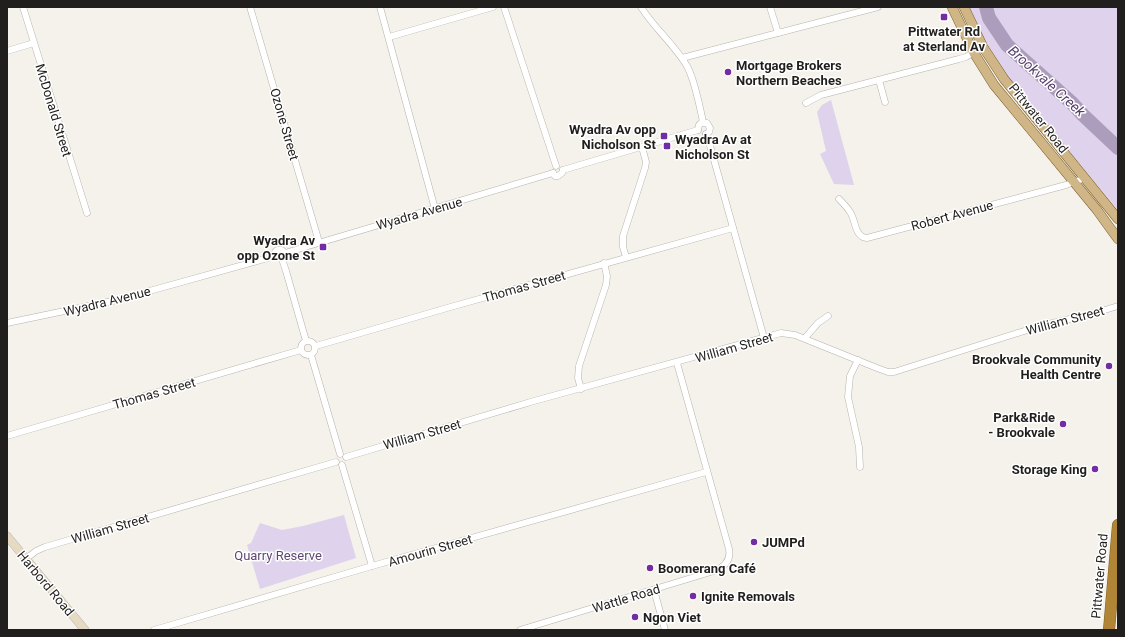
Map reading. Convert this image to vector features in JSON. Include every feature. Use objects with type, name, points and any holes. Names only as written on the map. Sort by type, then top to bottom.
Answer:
[{"type":"highway","name":"Pittwater Road","points":[[1109,630],[1115,592],[1118,525]]},
{"type":"main road","name":"Pittwater Road","points":[[952,7],[974,53],[994,85],[1074,182],[1118,239]]},
{"type":"main road","name":"Pittwater Road","points":[[964,7],[983,47],[1004,79],[1118,219]]},
{"type":"main road","name":"Harbord Road","points":[[7,536],[85,630]]},
{"type":"street","name":"McDonald Street","points":[[23,7],[86,213]]},
{"type":"street","name":"Ozone Street","points":[[250,7],[319,242]]},
{"type":"street","points":[[380,7],[435,209]]},
{"type":"street","points":[[389,37],[493,7]]},
{"type":"street","points":[[504,7],[556,166]]},
{"type":"street","points":[[641,7],[649,20],[682,58],[689,70],[703,122],[708,124],[710,127],[709,132],[706,134]]},
{"type":"street","points":[[770,7],[778,32]]},
{"type":"street","points":[[682,58],[878,7]]},
{"type":"street","points":[[7,51],[34,43]]},
{"type":"street","points":[[806,103],[821,95],[959,59],[974,53],[983,47]]},
{"type":"street","points":[[879,80],[885,102]]},
{"type":"street","points":[[698,130],[699,125],[703,122]]},
{"type":"street","points":[[556,166],[553,168],[553,173],[555,176],[558,176],[562,174],[563,170],[698,130]]},
{"type":"street","points":[[698,130],[701,134],[706,134]]},
{"type":"street","points":[[706,134],[764,338]]},
{"type":"street","points":[[626,257],[623,247],[623,236],[646,162],[642,147]]},
{"type":"street","points":[[556,166],[560,166],[563,170]]},
{"type":"street","name":"Wyadra Avenue","points":[[284,253],[553,173]]},
{"type":"street","name":"Robert Avenue","points":[[839,200],[850,212],[859,234],[862,238],[867,238],[1085,178]]},
{"type":"street","name":"Thomas Street","points":[[316,346],[626,257],[733,228]]},
{"type":"street","points":[[282,259],[276,259],[275,256],[276,251],[279,249],[284,253],[284,257],[282,259],[306,341]]},
{"type":"street","name":"Wyadra Avenue","points":[[7,323],[117,300],[275,256]]},
{"type":"street","points":[[580,389],[578,378],[579,366],[606,285],[607,276],[604,264]]},
{"type":"street","name":"William Street","points":[[346,457],[580,389],[785,333],[805,338],[888,372],[900,371],[1040,326],[1118,306]]},
{"type":"street","points":[[805,338],[818,323],[828,316]]},
{"type":"street","points":[[306,341],[313,342],[316,346],[311,355],[304,354],[301,350],[301,345],[306,341]]},
{"type":"street","name":"Thomas Street","points":[[7,436],[301,350]]},
{"type":"street","points":[[311,355],[340,454]]},
{"type":"street","points":[[858,360],[850,376],[848,397],[859,447],[860,467]]},
{"type":"street","points":[[677,363],[706,472]]},
{"type":"street","points":[[340,454],[344,454],[346,457],[346,462],[342,465]]},
{"type":"street","points":[[340,454],[336,457],[336,462],[338,465],[342,465]]},
{"type":"street","name":"William Street","points":[[26,559],[36,551],[45,547],[336,462]]},
{"type":"street","points":[[342,465],[372,566]]},
{"type":"street","name":"Wattle Road","points":[[520,630],[654,590],[723,567],[728,561],[730,554],[706,472]]},
{"type":"street","name":"Amourin Street","points":[[154,630],[372,566],[706,472]]},
{"type":"street","points":[[654,590],[665,630]]},
{"type":"green space","points":[[968,7],[1118,7],[1118,210],[1006,75],[976,26]]},
{"type":"green space","points":[[831,100],[854,185],[834,184],[820,154],[826,151],[817,112],[822,105]]},
{"type":"green space","name":"Quarry Reserve","points":[[344,515],[356,558],[260,589],[247,545],[251,543],[260,523],[282,530]]},
{"type":"waterway","name":"Brookvale Creek","points":[[986,7],[989,18],[1007,45],[1072,103],[1118,148]]},
{"type":"place","name":"Pittwater Rd at Sterland Av","points":[[944,17]]},
{"type":"place","name":"Mortgage Brokers Northern Beaches","points":[[728,72]]},
{"type":"place","name":"Wyadra Av opp Nicholson St","points":[[664,136]]},
{"type":"place","name":"Wyadra Av at Nicholson St","points":[[667,146]]},
{"type":"place","name":"Wyadra Av opp Ozone St","points":[[323,247]]},
{"type":"place","name":"Brookvale Community Health Centre","points":[[1109,366]]},
{"type":"place","name":"Park&Ride - Brookvale","points":[[1063,424]]},
{"type":"place","name":"Storage King","points":[[1095,469]]},
{"type":"place","name":"JUMPd","points":[[754,542]]},
{"type":"place","name":"Boomerang Café","points":[[650,568]]},
{"type":"place","name":"Ignite Removals","points":[[693,596]]},
{"type":"place","name":"Ngon Viet","points":[[635,617]]}]
